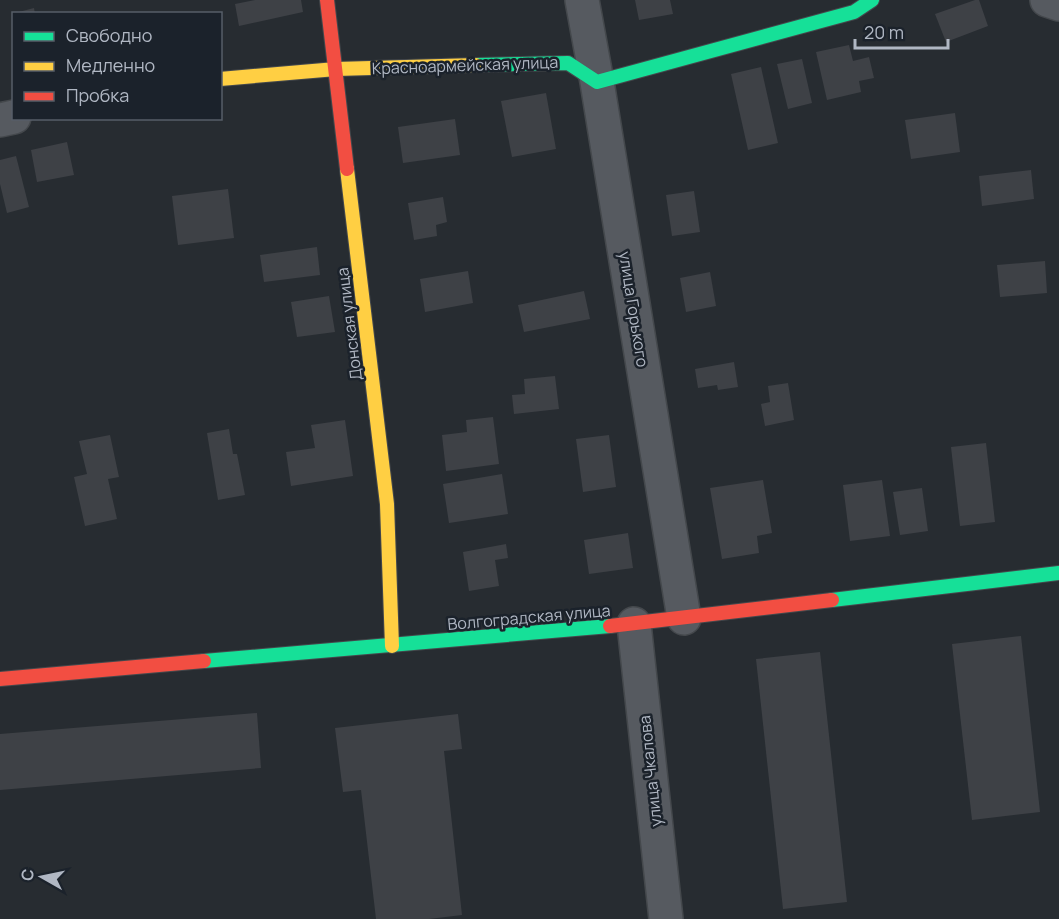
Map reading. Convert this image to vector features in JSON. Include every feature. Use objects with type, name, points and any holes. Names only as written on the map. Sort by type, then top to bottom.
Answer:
[{"type":"street","name":"Донская улица","points":[[327,0],[387,504],[393,646]]},
{"type":"street","name":"улица Горького","points":[[582,0],[684,618]]},
{"type":"street","points":[[597,82],[854,12],[872,0]]},
{"type":"street","points":[[1047,0],[1059,3]]},
{"type":"street","name":"Красноармейская улица","points":[[222,79],[336,69],[568,63],[597,82]]},
{"type":"street","name":"Волгоградская улица","points":[[0,679],[634,624],[1059,573]]},
{"type":"street","name":"улица Чкалова","points":[[634,624],[666,919]]},
{"type":"building","points":[[255,0],[301,0],[303,12],[239,26],[235,4]]},
{"type":"building","points":[[635,0],[670,0],[673,14],[639,20]]},
{"type":"building","points":[[979,0],[988,26],[946,42],[935,14]]},
{"type":"building","points":[[34,8],[35,12],[19,12]]},
{"type":"building","points":[[849,45],[853,61],[869,57],[874,78],[859,81],[861,92],[827,100],[816,52]]},
{"type":"building","points":[[802,59],[812,103],[788,109],[777,64]]},
{"type":"building","points":[[761,67],[778,143],[748,150],[731,74]]},
{"type":"building","points":[[546,93],[556,149],[512,157],[501,101]]},
{"type":"building","points":[[955,113],[960,152],[911,159],[905,120]]},
{"type":"building","points":[[455,119],[460,155],[403,163],[398,127]]},
{"type":"building","points":[[67,142],[74,175],[37,182],[31,150]]},
{"type":"building","points":[[16,156],[29,207],[7,213],[0,184],[0,160]]},
{"type":"building","points":[[1031,170],[1034,199],[982,206],[979,176]]},
{"type":"building","points":[[228,189],[234,238],[178,245],[172,196]]},
{"type":"building","points":[[694,191],[700,232],[672,236],[666,195]]},
{"type":"building","points":[[443,197],[447,222],[436,225],[437,236],[414,240],[408,203]]},
{"type":"building","points":[[317,247],[320,275],[264,282],[260,255]]},
{"type":"building","points":[[1045,261],[1047,293],[1000,297],[997,265]]},
{"type":"building","points":[[468,271],[473,303],[425,312],[420,279]]},
{"type":"building","points":[[710,272],[716,306],[686,312],[680,278]]},
{"type":"building","points":[[584,291],[590,319],[524,332],[518,305]]},
{"type":"building","points":[[329,296],[335,332],[297,337],[291,302]]},
{"type":"building","points":[[734,362],[738,387],[718,390],[717,385],[698,388],[695,369]]},
{"type":"building","points":[[555,376],[559,409],[514,414],[512,395],[525,394],[524,379]]},
{"type":"building","points":[[788,383],[794,420],[765,426],[761,404],[770,402],[768,386]]},
{"type":"building","points":[[493,417],[499,464],[446,471],[442,435],[467,432],[466,420]]},
{"type":"building","points":[[345,420],[353,476],[291,486],[286,452],[315,448],[311,425]]},
{"type":"building","points":[[229,429],[233,454],[237,454],[245,495],[218,500],[207,433]]},
{"type":"building","points":[[110,435],[119,477],[108,479],[117,519],[85,526],[74,477],[87,474],[79,441]]},
{"type":"building","points":[[609,435],[616,487],[583,492],[576,439]]},
{"type":"building","points":[[986,443],[995,522],[960,526],[951,447]]},
{"type":"building","points":[[502,474],[508,514],[449,523],[443,484]]},
{"type":"building","points":[[763,480],[772,533],[757,536],[759,553],[722,559],[710,488]]},
{"type":"building","points":[[882,480],[890,536],[850,541],[843,485]]},
{"type":"building","points":[[922,488],[928,531],[900,535],[893,492]]},
{"type":"building","points":[[628,533],[633,568],[589,574],[584,540]]},
{"type":"building","points":[[506,544],[508,558],[495,560],[499,586],[469,591],[463,552]]},
{"type":"building","points":[[1021,636],[1040,812],[972,820],[952,644]]},
{"type":"building","points":[[820,652],[847,902],[783,909],[756,659]]},
{"type":"building","points":[[257,713],[261,768],[0,790],[0,734]]},
{"type":"building","points":[[458,714],[462,749],[444,751],[462,915],[429,919],[376,919],[361,790],[343,792],[335,728]]},
{"type":"traffic: fast","points":[[476,65],[568,63],[597,82],[854,12],[872,0]]},
{"type":"traffic: fast","points":[[832,600],[1059,573]]},
{"type":"traffic: fast","points":[[204,661],[610,626]]},
{"type":"traffic: slow","points":[[222,79],[336,69],[476,65]]},
{"type":"traffic: slow","points":[[347,169],[387,504],[392,646]]},
{"type":"traffic: jam","points":[[327,0],[347,169]]},
{"type":"traffic: jam","points":[[610,626],[832,600]]},
{"type":"traffic: jam","points":[[0,679],[204,661]]}]
